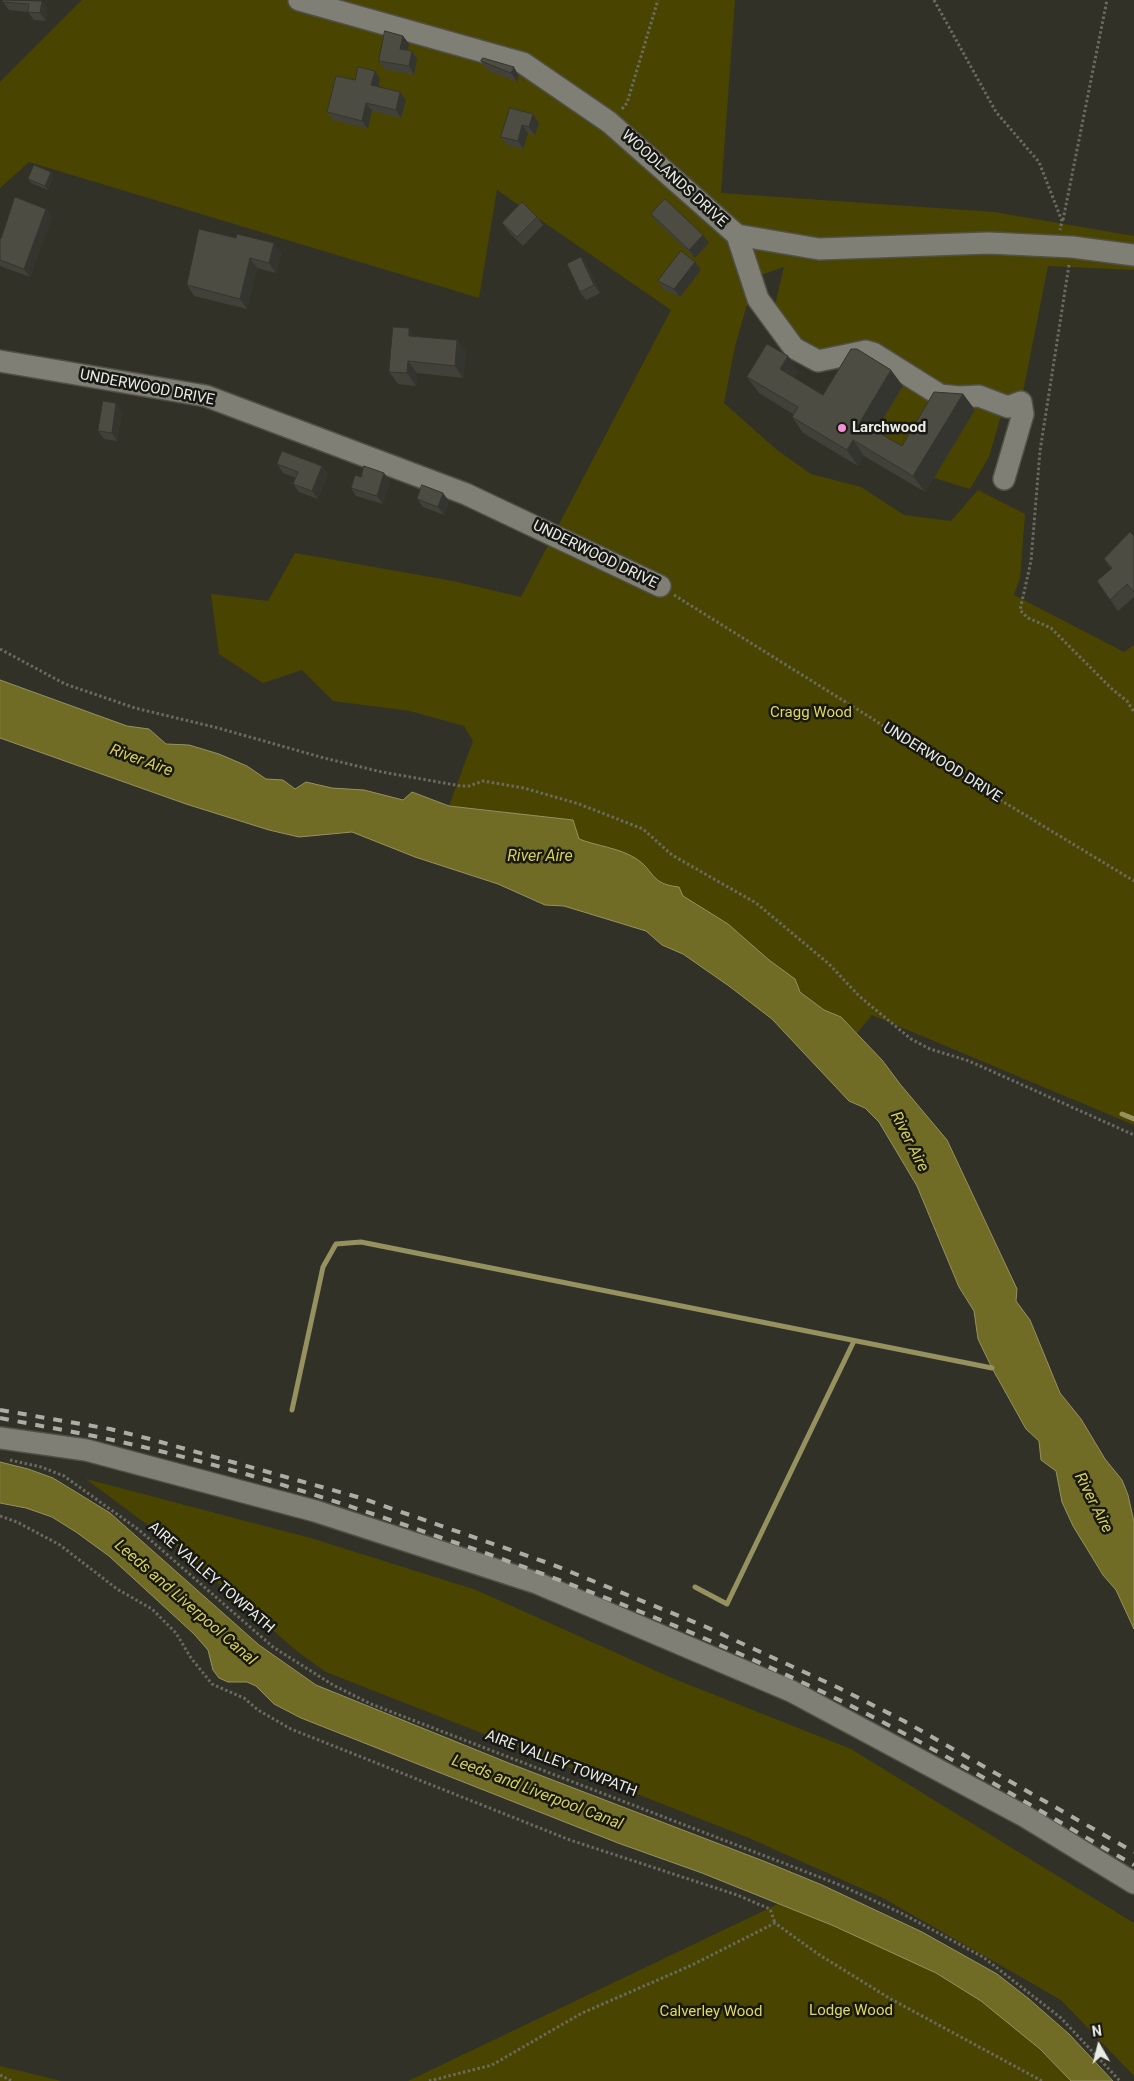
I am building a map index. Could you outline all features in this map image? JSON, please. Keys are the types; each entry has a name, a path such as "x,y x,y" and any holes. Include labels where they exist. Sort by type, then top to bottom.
{"street":[{"name":"WOODLANDS DRIVE","path":"299,0 523,63 609,122 736,235 819,250 989,243 1063,247 1134,255"},
{"path":"736,235 758,299 794,348 818,361 866,351 873,353 940,394 959,397 979,396 1008,407 1020,402 1023,414 1004,479"},
{"name":"UNDERWOOD DRIVE","path":"0,361 206,396 466,494 660,586"},
{"path":"0,1438 86,1450 305,1509 537,1583 791,1691 1026,1817 1134,1883"}],"path":[{"path":"609,122 627,103 658,0"},
{"path":"934,0 996,112 1039,162 1062,221"},
{"path":"1107,0 1062,221 1063,247 1040,451 1031,561 1020,610 1028,618 1051,628 1112,689 1127,701 1134,712"},
{"name":"UNDERWOOD DRIVE","path":"660,586 860,710 959,775 1134,881"},
{"path":"0,649 65,684 135,708 382,772 461,786 469,786 483,781 524,788 621,819 643,828 672,855 756,903 829,964 860,996 911,1040 969,1061 1134,1135"},
{"name":"AIRE VALLEY TOWPATH","path":"7,1459 41,1467 64,1476 139,1530 273,1647 333,1685 371,1704 840,1885 947,1936 983,1957 1060,2018 1089,2046 1120,2081"},
{"path":"0,1516 17,1522 60,1544 117,1590 152,1609 176,1633 191,1658 212,1684 244,1698 258,1710 291,1729 570,1840 737,1895 770,1909 775,1923 818,1954 889,1998 1042,2081"},
{"path":"429,2081 492,2065 582,2013 692,1965 775,1923"},
{"path":"0,2075 12,2081"}],"green space":[{"name":"Cragg Wood","path":"82,0 735,0 721,193 994,212 1134,236 1134,270 1048,266 1023,392 1005,402 989,457 970,489 934,478 974,410 913,463 871,438 907,378 919,368 878,346 833,353 809,347 774,309 784,267 755,277 735,346 724,403 777,450 811,474 861,487 904,515 951,521 978,490 1025,514 1020,578 1014,595 1124,652 1134,645 1134,1125 872,1015 857,1033 841,1017 824,1010 800,991 795,979 769,960 728,924 683,896 679,887 666,886 654,879 646,870 593,844 502,811 449,806 473,741 464,726 410,711 333,701 302,670 263,683 219,654 211,594 268,601 295,553 453,581 521,597 671,310 497,190 479,298 29,162 0,188 0,82"},
{"path":"86,1479 314,1539 476,1590 672,1678 851,1749 1134,1923 1134,2076 1061,2000 883,1898 749,1838 326,1672 298,1652 173,1544"},
{"path":"778,1904 882,1947 957,1986 1016,2028 1071,2081 408,2081"},
{"path":"0,2066 61,2081 0,2081"}],"water":[{"name":"River Aire","path":"0,680 127,726 149,729 166,744 189,745 219,754 247,766 266,779 283,780 295,789 306,782 332,788 364,790 403,800 412,792 449,806 573,820 579,839 629,855 641,863 657,880 679,887 683,896 728,924 769,960 795,979 800,992 824,1010 841,1017 882,1060 947,1140 1017,1289 1016,1301 1030,1320 1060,1393 1081,1419 1105,1459 1122,1480 1128,1495 1134,1522 1134,1629 1116,1590 1103,1575 1073,1526 1062,1502 1056,1471 1041,1460 1039,1441 1026,1429 992,1368 978,1339 974,1311 959,1287 917,1186 879,1122 865,1108 849,1101 772,1019 729,986 683,954 662,945 646,931 564,906 545,905 498,884 415,857 352,832 299,837 269,830 186,804 0,738"},
{"name":"Leeds and Liverpool Canal","path":"0,1462 53,1478 110,1513 259,1645 316,1685 511,1764 766,1862 822,1885 922,1932 997,1974 1069,2034 1113,2081 1071,2081 1040,2049 981,2001 936,1973 834,1926 301,1718 274,1704 256,1686 247,1682 228,1682 219,1678 213,1670 208,1650 194,1634 109,1556 52,1517 26,1508 0,1503"}],"building":[{"path":"3,0 42,1 40,13 28,12 29,4 3,2"},
{"path":"385,31 403,36 400,49 412,51 409,66 379,61"},
{"path":"483,58 514,67 511,73 481,61"},
{"path":"358,67 375,71 371,85 400,92 396,110 366,103 362,121 327,112 336,76 355,80"},
{"path":"510,108 533,114 529,127 522,125 518,141 501,137"},
{"path":"34,165 51,172 45,186 28,179"},
{"path":"15,197 46,209 24,269 0,260 0,238"},
{"path":"665,199 703,235 689,250 651,214"},
{"path":"522,202 537,217 517,237 502,223"},
{"path":"199,229 236,238 237,234 274,243 269,263 250,258 240,299 187,285"},
{"path":"681,251 695,262 674,289 658,281"},
{"path":"581,257 594,285 580,292 567,264"},
{"path":"393,327 409,328 409,336 457,340 455,366 408,361 407,373 389,372"},
{"path":"767,344 788,356 780,369 823,395 851,349 857,349 891,370 860,422 902,446 934,392 963,394 913,476 853,440 847,450 792,417 798,407 747,377"},
{"path":"103,401 116,403 112,433 98,431"},
{"path":"282,451 322,466 312,491 293,484 298,472 277,464"},
{"path":"364,466 384,473 377,496 351,488 355,475 361,477"},
{"path":"422,485 443,493 438,507 417,499"},
{"path":"1130,532 1134,536 1134,592 1127,584 1110,600 1097,581 1112,568 1104,559"}],"waterway":[{"path":"1122,1114 1134,1119"},
{"path":"292,1410 323,1267 336,1244 361,1242 992,1368"},
{"path":"695,1587 727,1604 854,1341"}],"railway":[{"path":"0,1410 110,1429 150,1439 361,1498 551,1564 704,1626 839,1688 904,1721 1134,1852"},
{"path":"0,1418 122,1442 253,1476 402,1524 589,1591 736,1652 871,1716 947,1757 1134,1865"}],"place":[{"name":"Larchwood","path":"842,428"}],"park label":[{"name":"Lodge Wood","path":"851,2011"},
{"name":"Calverley Wood","path":"711,2012"}]}
